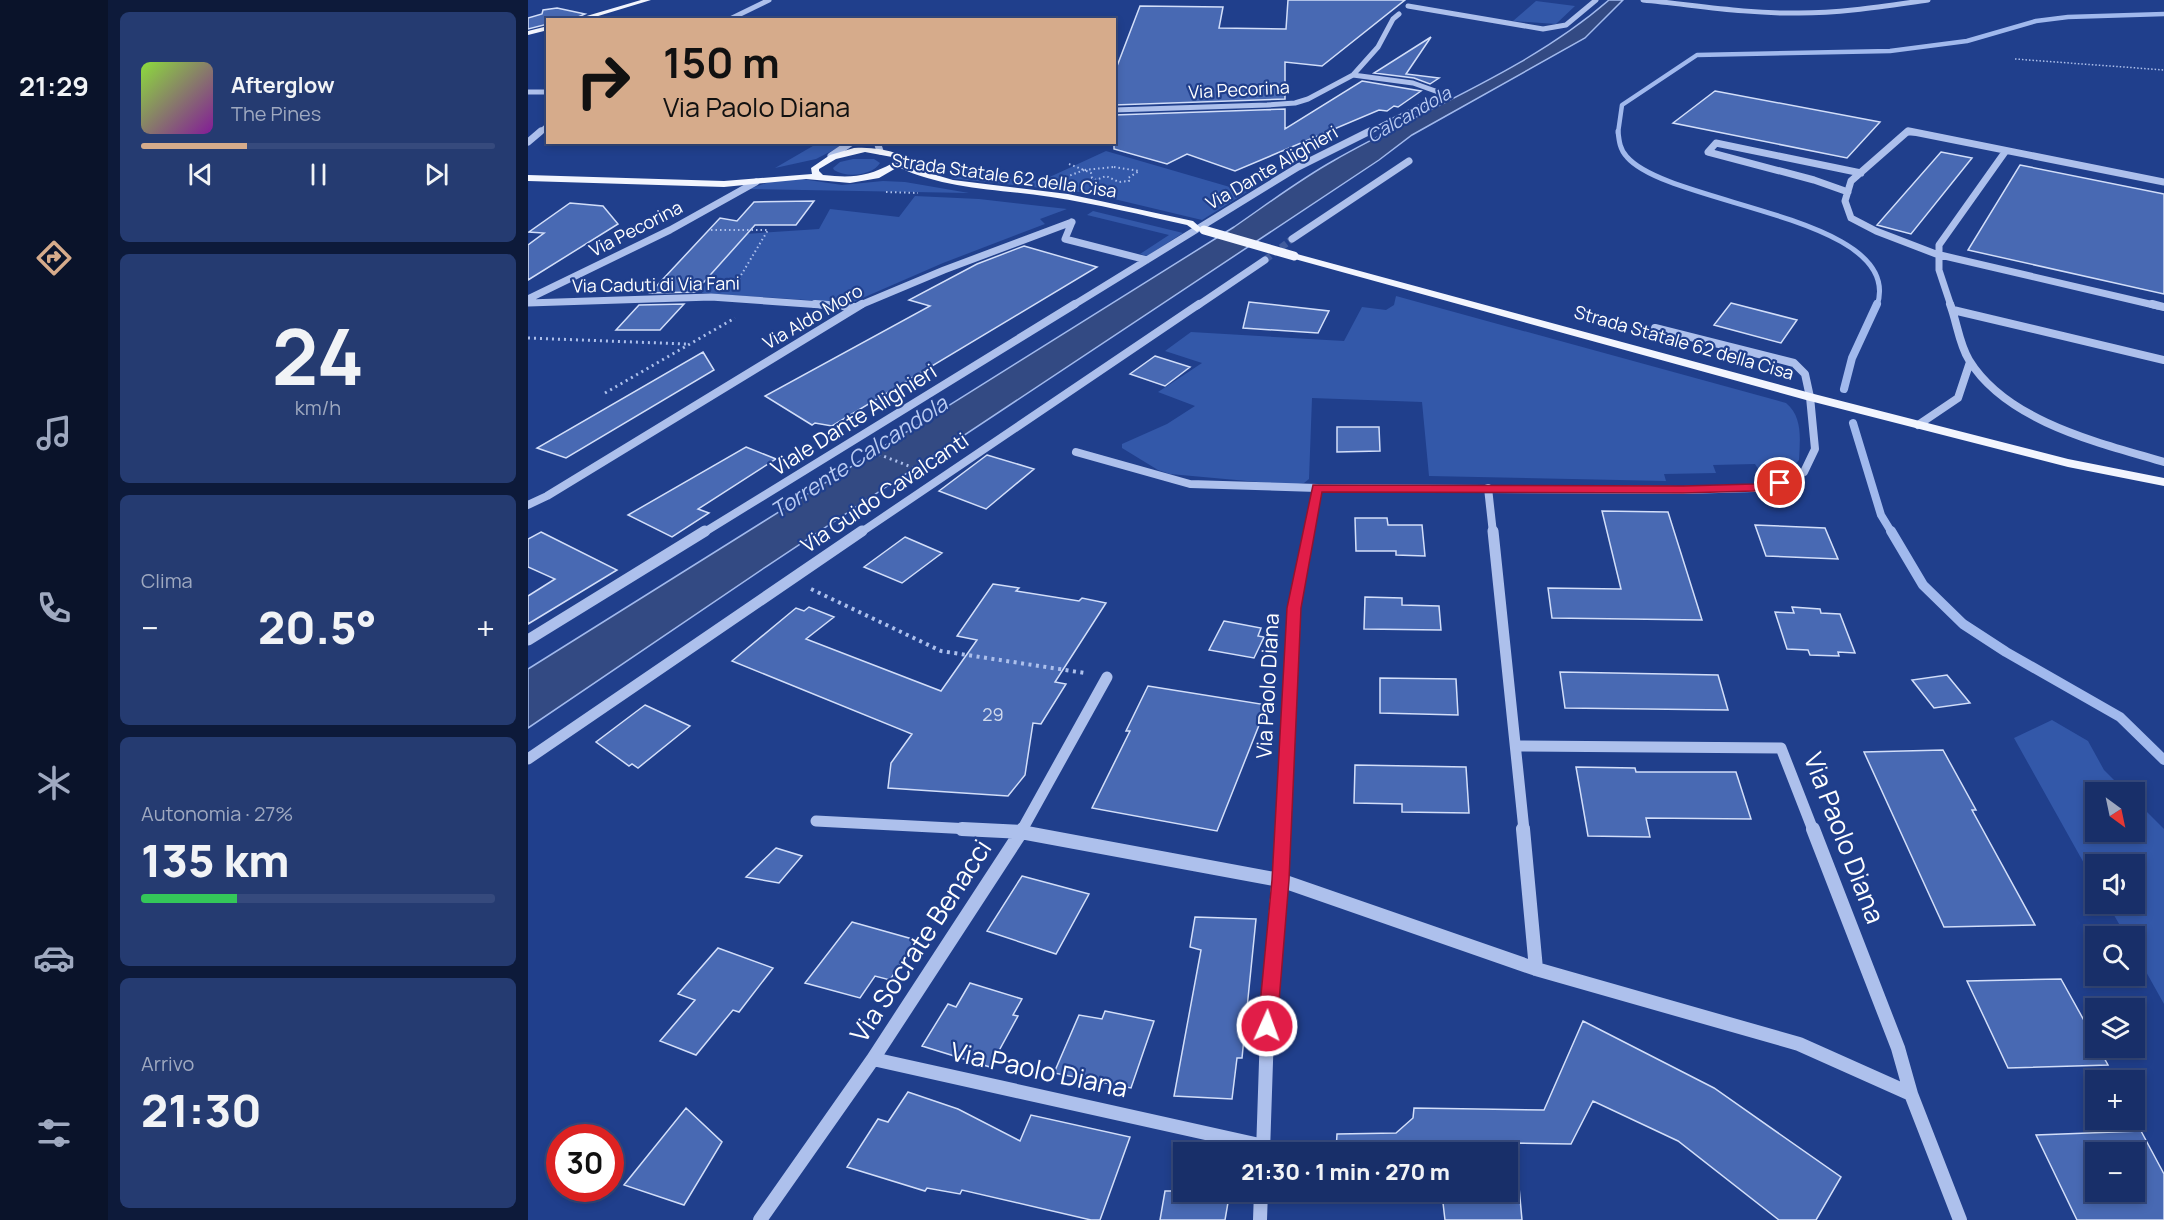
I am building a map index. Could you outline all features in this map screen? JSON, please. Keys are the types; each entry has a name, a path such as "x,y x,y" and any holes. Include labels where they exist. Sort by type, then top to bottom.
{"main road":[{"path":"583,18 649,0"},
{"path":"528,33 546,28"},
{"name":"Strada Statale 62 della Cisa","path":"528,170 742,177 776,173 822,162 831,156 879,147 896,156 898,164"},
{"path":"819,176 815,168 822,162"},
{"name":"Strada Statale 62 della Cisa","path":"898,164 922,175 942,180 1093,201 1190,223 1201,230"},
{"name":"Strada Statale 62 della Cisa","path":"876,176 898,164"},
{"name":"Strada Statale 62 della Cisa","path":"528,178 724,184 819,176 837,180 876,176 1092,204 1182,228 1201,230 1810,397 2068,463 2164,482"}],"street":[{"path":"732,18 769,0"},
{"name":"Via Pecorina","path":"1116,110 1295,103 1334,87 1353,75 1378,47 1393,19 1412,0"},
{"path":"1408,6 1543,29 1566,25 1596,0"},
{"path":"1643,0 1724,10 1791,13 1869,9 1928,0"},
{"name":"Via Dante Alighieri","path":"1201,230 1298,167 1425,104 1441,93 1438,89 1425,86 1353,75"},
{"path":"528,92 546,92"},
{"path":"528,142 546,127"},
{"path":"2164,182 1908,131 1851,182 1845,201 1851,218 1876,231 1936,254 2164,307"},
{"path":"1848,192 1814,180 1708,152 1716,143 1861,173"},
{"path":"831,156 849,144"},
{"path":"2005,152 1938,245 1936,254 1946,293 1970,362 2000,395 2020,410 2075,434 2164,462"},
{"path":"1293,239 1409,160"},
{"name":"Via Pecorina","path":"528,301 670,230 756,182"},
{"name":"Via Aldo Moro","path":"528,505 557,490 855,307 944,270 1072,222 1065,239 1147,260"},
{"name":"Viale Dante Alighieri","path":"528,640 1147,260 1201,230"},
{"name":"Via Guido Cavalcanti","path":"528,759 1265,260"},
{"name":"Via Caduti di Via Fani","path":"528,301 727,298 855,307"},
{"path":"1953,310 2164,360"},
{"path":"1076,452 1190,484 1317,488 1683,490 1754,488 1780,483 1804,472 1815,449 1810,397 1805,374 1794,363 1655,328"},
{"path":"1918,425 1958,398 1970,362"},
{"name":"Via Paolo Diana","path":"1264,1142 1268,1002 1281,880 1294,608 1317,488"},
{"path":"1488,488 1516,746 1536,969"},
{"name":"Via Socrate Benacci","path":"760,1220 873,1059 1021,832 1107,677"},
{"name":"Via Paolo Diana","path":"1516,746 1781,748 1898,1048 1911,1094 1960,1220"},
{"path":"816,821 1021,832 1281,880 1536,969 1799,1044 1911,1094"},
{"name":"Via Paolo Diana","path":"873,1059 1234,1142"},
{"path":"1260,1220 1261,1202"}],"path":[{"path":"2015,59 2164,70"},
{"path":"1059,179 1085,171 1101,166 1131,168 1139,171 1128,178 1129,181 1122,182 1106,176 1096,180 1085,171 1069,164"},
{"path":"670,230 768,230 727,298"},
{"path":"606,393 688,344 768,301"},
{"path":"528,338 688,344"},
{"path":"850,443 940,478"},
{"path":"791,579 941,651 1107,677"}],"shaded area":[{"name":"Calcandola","path":"1609,0 1623,0 1585,38 1412,135 1379,160 767,566 528,728 528,669 1234,227 1320,168 1511,68 1578,25"},
{"path":"1536,1 1575,6 1556,24 1513,21"},
{"path":"816,144 845,144 816,159 775,168"},
{"path":"1106,151 1247,192 1202,220 1089,193 949,178 975,176 1041,181"},
{"path":"853,159 874,159 880,163 871,171 852,175 834,170 833,168 840,162"},
{"path":"802,179 842,185 883,181 905,182 969,193 749,189 772,181"},
{"path":"915,196 979,199 1067,209 1040,219 1045,224 943,263 851,303 702,293 706,281 745,234 819,229 830,209 899,217"},
{"path":"1093,211 1183,233 1147,256 1140,254 1169,235 1087,215"},
{"path":"1396,296 1786,403 1798,422 1799,460 1789,471 1764,478 1755,464 1713,465 1716,473 1664,474 1666,481 1429,476 1422,402 1312,398 1309,479 1304,483 1291,485 1170,474 1158,470 1122,448 1122,444 1167,424 1195,406 1158,392 1202,363 1165,351 1191,332 1344,341 1362,307 1386,310 1394,305"},
{"path":"2052,720 2088,741 2104,770 2116,782 2085,782 2085,842 2145,842 2145,810 2164,829 2164,1004 2145,970 2145,926 2120,926 2113,914 2145,914 2145,854 2085,854 2085,865 2014,738"}],"building":[{"path":"1288,0 1405,0 1322,66 1285,62 1285,99 1116,105 1116,69 1140,6 1223,7 1219,28 1286,29"},
{"path":"557,8 585,14 576,18 546,18 546,24 528,29 528,18 542,14 543,10"},
{"path":"1431,37 1406,74 1439,78 1430,84 1414,78 1374,73"},
{"path":"1362,81 1421,91 1398,107 1394,106 1387,111 1379,110 1235,171 1187,154 1167,164 1114,149 1116,115 1285,109 1285,129"},
{"path":"1715,91 1880,122 1847,158 1673,123"},
{"path":"1941,152 1972,158 1911,234 1877,225"},
{"path":"2020,165 2164,194 2164,294 1968,250"},
{"path":"814,201 796,225 755,225 695,292 650,293 720,218 737,221 754,202"},
{"path":"570,203 603,206 618,224 528,280 528,245 544,233 529,232"},
{"path":"1024,246 1097,267 832,426 815,423 812,425 765,396 930,306 909,300 977,264"},
{"path":"1249,302 1329,311 1318,333 1243,328"},
{"path":"1731,303 1797,320 1781,343 1714,325"},
{"path":"684,304 660,330 616,330 639,305"},
{"path":"703,352 714,370 566,458 537,448"},
{"path":"1155,356 1190,367 1165,386 1130,374"},
{"path":"1337,427 1379,427 1380,451 1337,452"},
{"path":"746,447 776,459 698,509 709,513 672,537 628,515"},
{"path":"987,455 1034,469 986,509 939,491"},
{"path":"1602,511 1668,512 1702,620 1552,618 1548,588 1621,589"},
{"path":"1355,518 1387,518 1388,525 1422,525 1425,556 1396,555 1396,551 1356,551"},
{"path":"1755,525 1825,528 1838,559 1766,556"},
{"path":"541,532 617,570 528,624 528,596 555,579 528,567 528,539"},
{"path":"905,537 942,553 902,583 864,567"},
{"path":"993,584 1019,588 1016,591 1106,603 1055,682 1066,684 1041,724 1033,723 1025,775 1008,796 888,788 891,763 912,734 732,661 796,608 804,611 809,607 834,617 806,639 941,691 977,640 957,636"},
{"path":"1365,597 1402,598 1402,605 1439,606 1441,630 1364,629"},
{"path":"1792,607 1820,609 1821,613 1840,614 1855,653 1838,652 1839,656 1810,655 1808,650 1787,649 1775,612 1794,613"},
{"path":"1224,621 1261,628 1258,636 1264,637 1254,658 1209,650"},
{"path":"1560,672 1718,675 1728,710 1565,708"},
{"path":"1947,675 1970,703 1934,708 1912,680"},
{"path":"1380,678 1456,679 1458,715 1380,713"},
{"path":"1148,686 1267,705 1217,831 1092,808 1130,731 1126,731"},
{"path":"645,705 690,726 638,768 632,764 629,766 596,742"},
{"path":"1943,750 1976,810 1972,810 2035,925 1944,927 1864,752"},
{"path":"1355,765 1466,767 1469,813 1402,812 1402,804 1354,803"},
{"path":"1576,767 1635,768 1636,772 1736,772 1751,819 1646,818 1650,837 1588,836"},
{"path":"776,848 802,856 779,883 746,877"},
{"path":"1022,876 1089,894 1056,954 987,931"},
{"path":"1195,917 1256,919 1242,1058 1237,1058 1232,1099 1174,1096 1201,950 1190,947"},
{"path":"852,922 916,940 890,980 875,976 860,998 805,983"},
{"path":"718,948 773,968 739,1012 733,1010 696,1055 660,1041 695,1000 678,994"},
{"path":"2061,979 2085,1022 2085,1058 2104,1058 2108,1065 2008,1068 1967,981"},
{"path":"970,983 1022,999 1013,1015 1018,1016 990,1067 922,1046 948,1004 956,1007"},
{"path":"1105,1011 1154,1021 1131,1088 1054,1073 1079,1015 1102,1019"},
{"path":"1583,1021 1714,1088 1841,1177 1816,1220 1779,1220 1678,1141 1593,1101 1571,1144 1337,1142 1337,1134 1396,1133 1413,1118 1414,1108 1544,1110"},
{"path":"908,1092 958,1109 1020,1141 1031,1115 1130,1137 1100,1220 1091,1220 962,1190 960,1194 927,1188 925,1191 847,1167 878,1119 888,1122"},
{"path":"686,1108 722,1142 684,1205 624,1185"},
{"path":"2141,1131 2164,1174 2164,1220 2077,1220 2036,1135"},
{"path":"1518,1176 1522,1220 1445,1220 1443,1203 1416,1202 1518,1202"},
{"path":"1165,1191 1173,1191 1173,1202 1228,1202 1225,1220 1160,1220"}],"waterway":[{"path":"1618,132 1622,105 1697,55 1890,51 1967,41 2036,21 2068,17 2164,14"},
{"path":"1618,132 1620,145 1627,157 1651,174 1822,232 1856,252 1877,276 1877,304"},
{"path":"1844,389 1852,358 1877,304"},
{"path":"1853,423 1881,515 1892,533"},
{"path":"1891,531 1923,585 1963,624 2006,652 2120,717 2164,760"}],"tunnel":[{"path":"1265,260 1292,239"}],"route":[{"path":"1267,1026 1281,880 1294,608 1317,488 1683,490 1754,488 1780,483"}],"water label":[{"name":"Torrente Calcandola","path":"859,457"}]}
